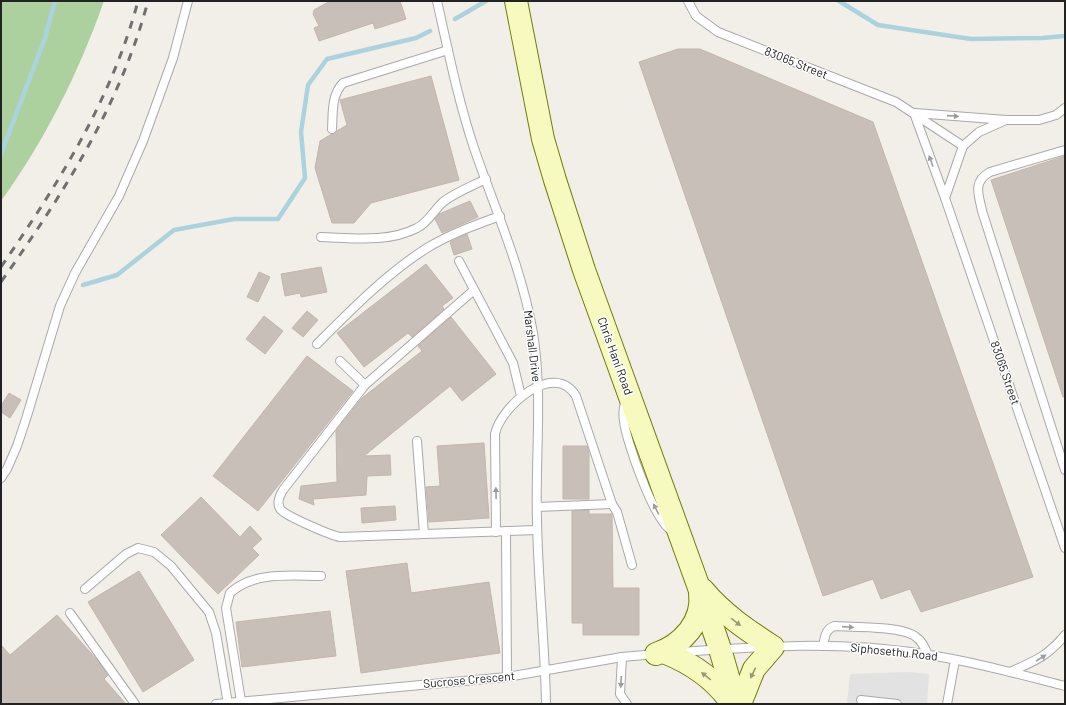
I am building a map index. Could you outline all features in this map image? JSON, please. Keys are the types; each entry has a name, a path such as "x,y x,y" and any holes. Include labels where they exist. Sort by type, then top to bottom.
{"main road":[{"name":"Chris Hani Road","path":"516,1 545,146 574,241 698,585 720,649 736,704"},
{"path":"698,585 730,617 773,647 754,669 740,704"},
{"path":"661,654 681,641 693,626 700,606 698,585"},
{"path":"661,654 687,663 706,675 718,686 732,704"}],"lane":[{"path":"1,478 12,457 26,420 60,306 75,273 119,196 143,141 173,58 188,1"},
{"name":"Marshall Drive","path":"437,1 461,104 500,216 528,312 534,341 537,386 537,530 546,704"},
{"name":"83065 Street","path":"688,1 696,16 718,32 896,102 962,146 979,132 1006,120"},
{"path":"332,129 335,96 337,89 343,83 448,50"},
{"name":"83065 Street","path":"914,113 1006,120 1039,120 1056,115 1065,108"},
{"name":"83065 Street","path":"914,113 945,198 1065,548"},
{"path":"945,198 962,146"},
{"path":"1065,150 990,172 983,175 978,185 982,212 1065,470"},
{"path":"321,237 384,238 404,234 419,228 438,207 453,195 486,178"},
{"path":"317,344 364,297 427,248 462,230 500,216"},
{"path":"459,261 513,363 521,396"},
{"path":"474,290 364,385 283,490 278,504 281,509 321,532 331,535 362,537 537,530"},
{"path":"340,362 364,385"},
{"path":"496,532 495,434 497,424 502,416 521,396 537,386 559,383 571,388 576,396 612,504 617,512 632,565"},
{"path":"417,441 424,534"},
{"path":"537,507 612,504"},
{"path":"506,531 507,677"},
{"path":"85,589 126,554 138,548 154,552 171,566 209,612 216,633 228,703"},
{"path":"241,700 226,608 230,593 247,581 268,577 321,576"},
{"path":"70,613 133,703"},
{"path":"823,646 825,634 828,629 834,626 901,630 916,636 921,641 928,654"},
{"path":"1010,672 1037,660 1054,649 1065,635"},
{"name":"Siphosethu Road","path":"720,649 823,646 928,654 1065,686"},
{"name":"Sucrose Crescent","path":"216,704 241,700 507,677 545,672 622,657 720,649"},
{"path":"622,657 620,694 627,704"},
{"path":"947,704 955,660"},
{"path":"861,700 897,704"}],"green space":[{"path":"1,1 104,1 84,54 60,105 32,154 1,201"}],"shaded area":[{"path":"908,672 929,674 927,704 847,704 850,674"}],"building":[{"path":"330,1 400,1 406,19 375,29 373,23 319,41 314,28 319,26 313,14 314,10"},
{"path":"678,49 700,49 873,122 1033,577 921,612 910,589 881,599 873,579 823,596 639,62"},
{"path":"431,76 459,180 371,203 354,223 332,223 315,168 320,141 347,125 340,100"},
{"path":"1065,156 1065,397 1063,397 991,180"},
{"path":"470,201 478,217 442,233 435,219 439,214"},
{"path":"467,234 472,249 454,255 450,242"},
{"path":"426,264 453,298 442,306 444,309 412,337 408,333 364,367 337,333"},
{"path":"321,267 327,292 301,297 300,293 285,296 281,274"},
{"path":"259,272 270,277 258,302 247,297"},
{"path":"307,311 318,320 303,337 292,328"},
{"path":"264,316 283,331 265,354 246,339"},
{"path":"451,317 496,374 462,401 450,386 364,456 390,455 391,475 367,476 366,495 313,499 314,505 299,499 301,486 337,482 336,431 362,398 422,351 418,346"},
{"path":"307,356 353,391 258,511 213,476"},
{"path":"9,393 21,400 10,418 1,412 1,406"},
{"path":"484,443 489,518 429,522 426,487 440,486 437,446"},
{"path":"563,446 587,446 589,454 589,499 563,499"},
{"path":"201,497 240,537 250,526 262,539 252,548 259,555 218,594 161,535"},
{"path":"395,506 396,520 362,523 361,508"},
{"path":"589,510 589,514 612,514 613,588 639,588 639,635 583,635 583,623 572,623 572,511"},
{"path":"407,563 411,593 489,582 500,653 361,673 346,571"},
{"path":"139,571 194,660 143,692 88,602"},
{"path":"330,611 336,656 242,667 236,622"},
{"path":"57,615 97,660 108,675 104,679 126,704 1,704 1,645 10,655"}],"waterway":[{"path":"1,154 45,38 55,1"},
{"path":"455,19 486,1"},
{"path":"839,1 878,25 971,39 1042,38 1065,36"},
{"path":"83,285 117,275 174,230 234,219 278,219 305,178 301,132 308,85 327,59 416,38 430,31"}],"railway":[{"path":"1,267 43,204 81,140 114,72 138,1"},
{"path":"1,282 46,216 106,113 136,40 148,1"}]}
